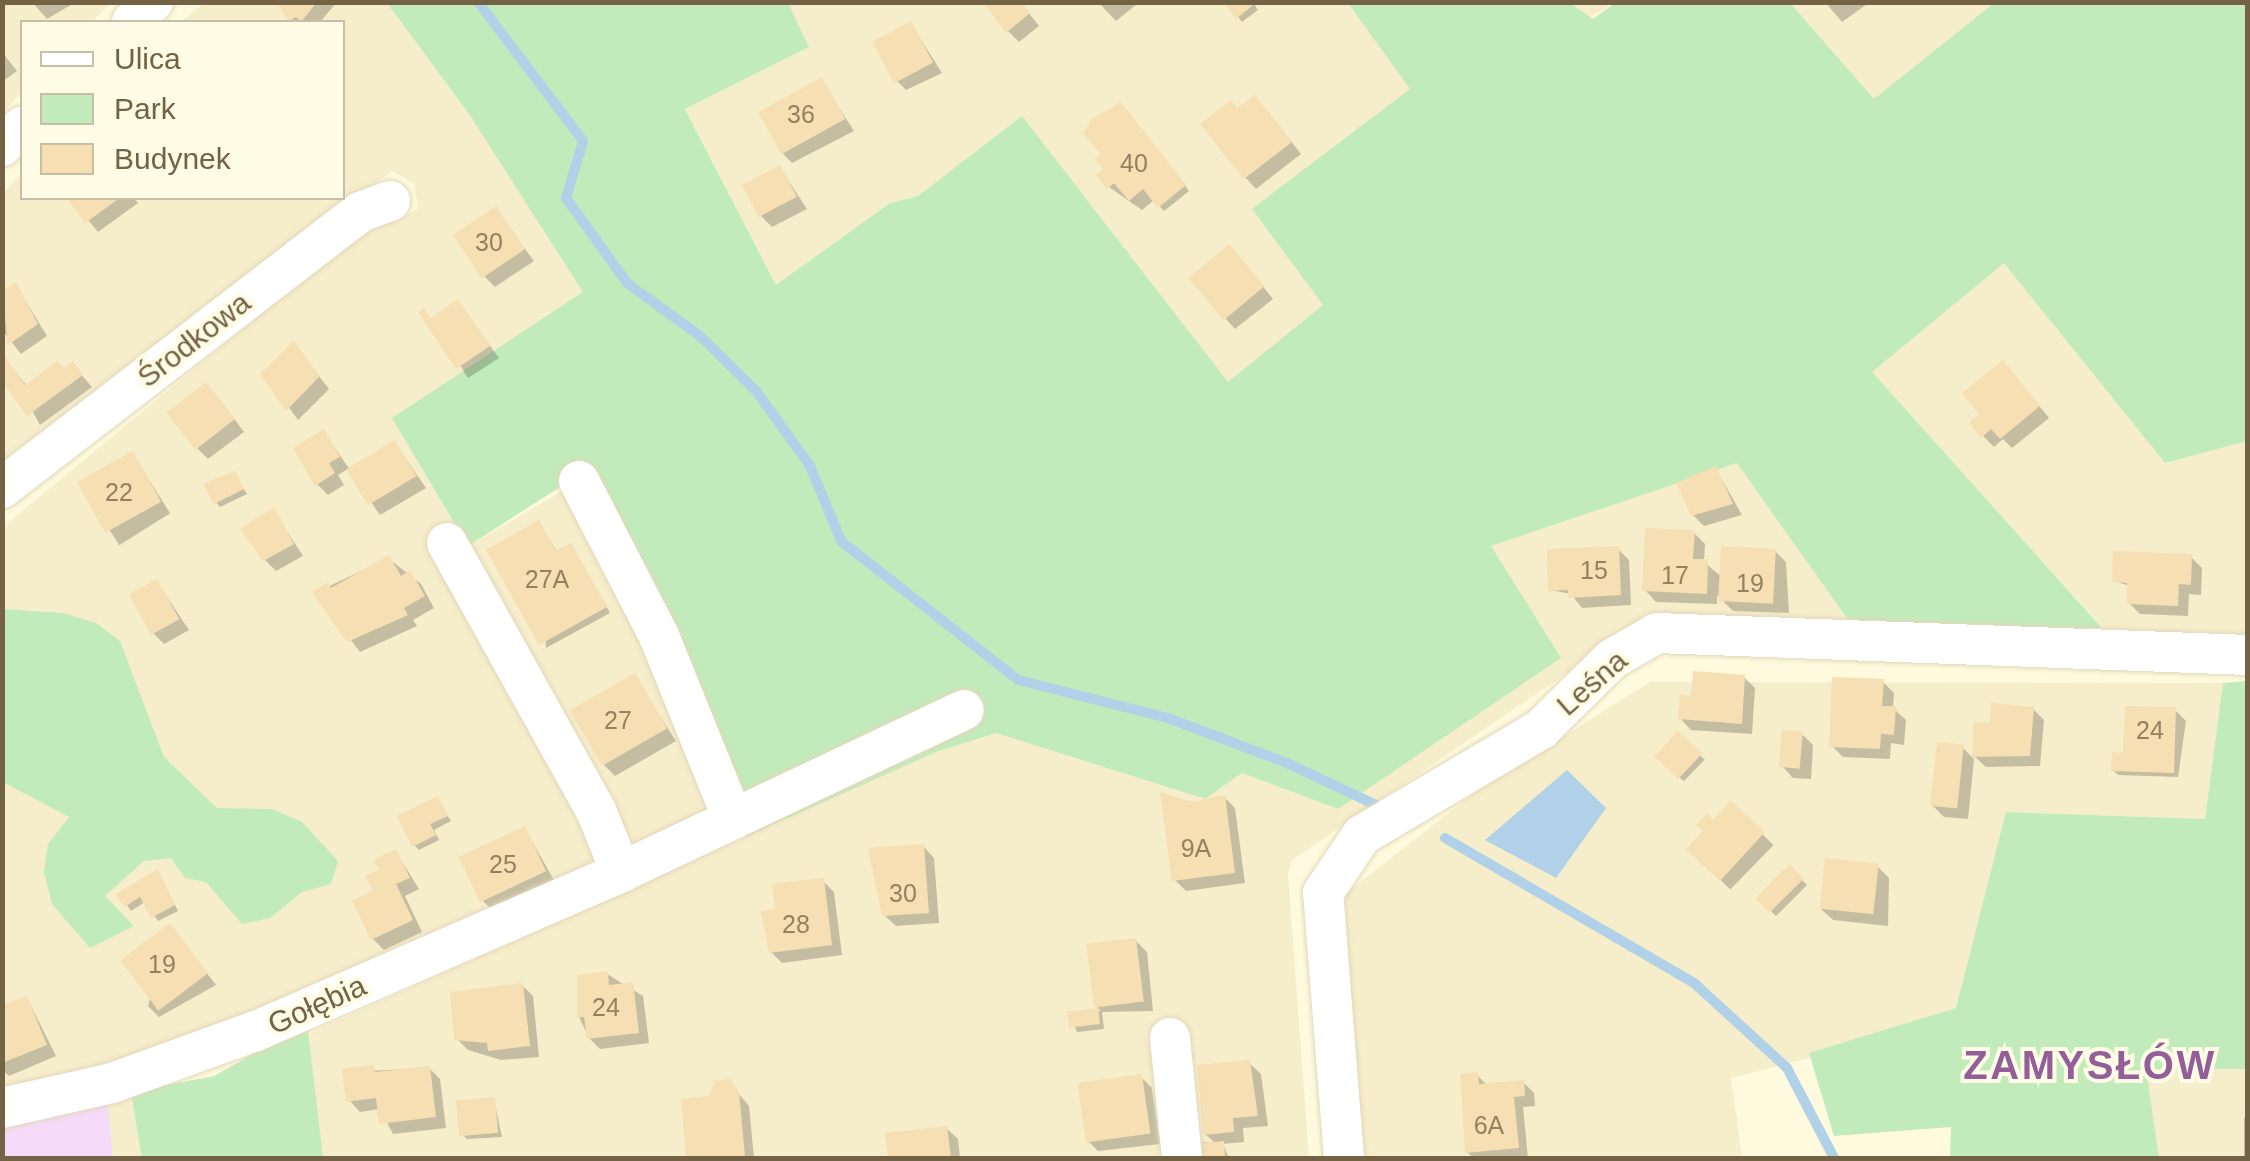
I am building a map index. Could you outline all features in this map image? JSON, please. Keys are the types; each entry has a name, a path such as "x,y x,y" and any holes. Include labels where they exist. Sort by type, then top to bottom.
{"street":[{"path":"134,20 154,2"},
{"name":"Środkowa","path":"2,488 360,212 390,201"},
{"path":"579,480 660,636 733,819"},
{"path":"447,543 597,813 621,872"},
{"name":"Leśna","path":"1344,1158 1322,893 1362,835 1541,729 1612,659 1656,633 2248,656"},
{"name":"Gołębia","path":"2,1108 112,1082 256,1032 621,872 964,710"},
{"path":"1170,1038 1182,1158"}],"shaded area":[{"path":"3,2 111,3 94,20 20,20 20,94 3,112"},
{"path":"204,3 387,3 469,114 584,292 393,418 468,546 569,487 722,810 263,1028 3,1109 3,527 376,219 397,222 418,208 414,184 392,171 3,460 3,193 20,175 20,200 345,200 345,20 183,20"},
{"path":"788,3 1615,3 1252,209 1323,305 1228,383 1022,117 918,196 890,203 776,285 685,108 809,47"},
{"path":"1790,3 1994,3 1874,100"},
{"path":"2004,262 2165,463 2247,441 2247,641 2103,628 1871,372"},
{"path":"1738,462 1856,631 1636,626 1292,860 1288,873 1309,1158 113,1158 107,1105 3,1122 213,1077 942,749 996,733 1204,799 1242,773 1338,809 1490,546"},
{"path":"1650,682 2223,683 2205,819 2007,812 1956,1008 1821,1055 1731,1078 1742,1158 1361,1158 1345,894 1477,791"},
{"path":"2146,1069 2247,1069 2247,1158 2146,1158"},
{"path":"108,1105 113,1158 3,1158 3,1122"}],"green space":[{"path":"387,3 788,3 809,47 685,109 776,285 890,203 918,196 1022,116 1228,382 1323,305 1252,209 1410,89 1348,3 1570,3 1593,19 1615,3 1790,3 1874,99 1994,3 2247,3 2247,441 2165,463 2004,263 1872,372 2102,628 1856,631 1737,463 1491,546 1561,658 1338,809 1242,773 1205,799 996,733 936,752 746,837 695,675 585,471 468,546 392,418 583,292 469,114"},
{"path":"3,609 63,613 96,623 120,641 164,757 217,808 272,809 302,822 338,861 331,884 302,892 270,918 242,924 206,882 185,878 171,858 144,861 105,896 134,926 90,948 52,904 44,872 48,844 69,817 3,782"},
{"path":"2247,681 2247,1069 2146,1069 2159,1158 1950,1158 1951,1127 1834,1136 1809,1053 1956,1008 2006,812 2205,819 2223,683"},
{"path":"307,1023 323,1158 142,1158 131,1092 214,1076"}],"water":[{"path":"1567,770 1606,808 1556,878 1485,840"}],"building":[{"path":"276,2 317,2 303,20 296,17 288,20"},
{"path":"983,2 1021,2 1030,13 1006,33"},
{"path":"1224,2 1257,2 1236,19"},
{"path":"911,21 933,62 894,83 872,42"},
{"path":"822,77 845,119 781,154 758,112"},
{"path":"1255,95 1292,142 1244,179 1200,124 1231,100 1237,108"},
{"path":"1121,102 1186,185 1158,208 1143,189 1129,201 1114,183 1107,189 1096,175 1103,169 1095,159 1101,154 1083,133 1092,119"},
{"path":"780,165 797,197 759,217 742,185"},
{"path":"68,200 117,200 85,223"},
{"path":"496,206 525,249 482,278 453,235"},
{"path":"1229,244 1264,286 1224,320 1188,278"},
{"path":"16,282 38,324 8,345 2,291"},
{"path":"458,299 490,346 456,369 418,312 424,308 431,318"},
{"path":"294,340 319,377 286,411 260,374"},
{"path":"2,352 25,385 58,361 63,368 73,361 83,375 27,416 2,381"},
{"path":"2003,360 2040,406 2000,439 1991,429 1981,438 1969,422 1979,414 1962,393"},
{"path":"206,382 235,419 196,450 167,413"},
{"path":"324,429 340,457 329,463 335,473 315,486 293,448"},
{"path":"395,440 417,476 368,505 346,469"},
{"path":"133,451 161,502 105,533 77,482"},
{"path":"1716,466 1733,504 1691,516 1676,483"},
{"path":"235,471 244,489 214,504 203,484"},
{"path":"274,507 294,544 263,561 240,529"},
{"path":"539,520 556,551 571,543 607,607 539,645 486,550"},
{"path":"1645,528 1695,530 1693,559 1708,559 1707,594 1642,591"},
{"path":"1619,546 1621,595 1568,598 1568,590 1548,591 1547,549"},
{"path":"1721,546 1776,549 1773,604 1718,601"},
{"path":"2113,551 2192,554 2191,585 2179,584 2178,606 2127,604 2127,583 2112,582"},
{"path":"389,555 401,576 410,570 425,596 404,608 408,615 347,642 312,592 328,582 331,588"},
{"path":"157,579 179,619 151,635 129,595"},
{"path":"1693,671 1745,675 1742,724 1678,719 1680,695 1691,696"},
{"path":"635,673 667,728 602,766 570,710"},
{"path":"1832,677 1884,679 1882,706 1896,706 1894,735 1881,734 1880,749 1829,747"},
{"path":"1991,703 2034,707 2030,756 1972,757 1974,722 1990,723"},
{"path":"2125,706 2176,707 2174,773 2111,771 2112,752 2123,753"},
{"path":"1782,730 1803,732 1800,769 1779,767"},
{"path":"1678,731 1702,754 1678,779 1654,757"},
{"path":"1937,742 1964,745 1957,808 1930,806"},
{"path":"1160,792 1193,802 1225,795 1235,873 1172,881"},
{"path":"438,796 448,816 430,824 436,835 412,847 397,816"},
{"path":"1731,801 1765,832 1720,881 1686,849 1703,831 1696,825 1707,813 1713,820"},
{"path":"525,826 546,871 480,902 459,857"},
{"path":"924,844 929,913 882,916 868,848"},
{"path":"396,849 410,878 396,884 413,920 371,940 352,900 373,891 365,876 379,870 374,860"},
{"path":"1825,858 1879,864 1873,914 1820,909"},
{"path":"1790,864 1804,878 1769,913 1755,899"},
{"path":"158,869 175,905 151,918 140,897 124,907 116,894"},
{"path":"824,878 832,945 769,953 761,911 775,909 772,884"},
{"path":"170,923 208,973 158,1011 120,960"},
{"path":"1136,938 1144,1002 1094,1008 1086,944"},
{"path":"608,971 609,985 633,982 639,1033 587,1039 584,1017 577,1018 577,975"},
{"path":"523,983 530,1046 488,1051 487,1043 454,1040 450,992"},
{"path":"27,996 47,1045 2,1063 2,1005"},
{"path":"1098,1008 1100,1024 1069,1028 1067,1012"},
{"path":"1250,1060 1258,1116 1233,1118 1234,1132 1203,1135 1197,1065"},
{"path":"374,1065 375,1072 430,1066 436,1117 379,1124 376,1098 346,1102 342,1069"},
{"path":"1478,1072 1479,1084 1524,1080 1525,1096 1514,1097 1519,1148 1465,1153 1460,1074"},
{"path":"1142,1074 1150,1133 1086,1142 1078,1083"},
{"path":"730,1079 739,1092 745,1156 686,1158 681,1099 709,1096 715,1081"},
{"path":"495,1097 498,1133 459,1136 456,1100"},
{"path":"947,1126 951,1158 888,1158 885,1133"},
{"path":"1200,1136 1201,1143 1224,1141 1225,1158 1181,1158 1179,1138"}],"waterway":[{"path":"478,2 583,141 566,198 627,283 700,336 756,391 810,466 841,541 1018,680 1168,718 1287,763 1382,808"},
{"path":"1445,838 1694,983 1787,1068 1834,1158"}],"district":[{"name":"ZAMYSŁÓW","path":"2090,1065"}]}
